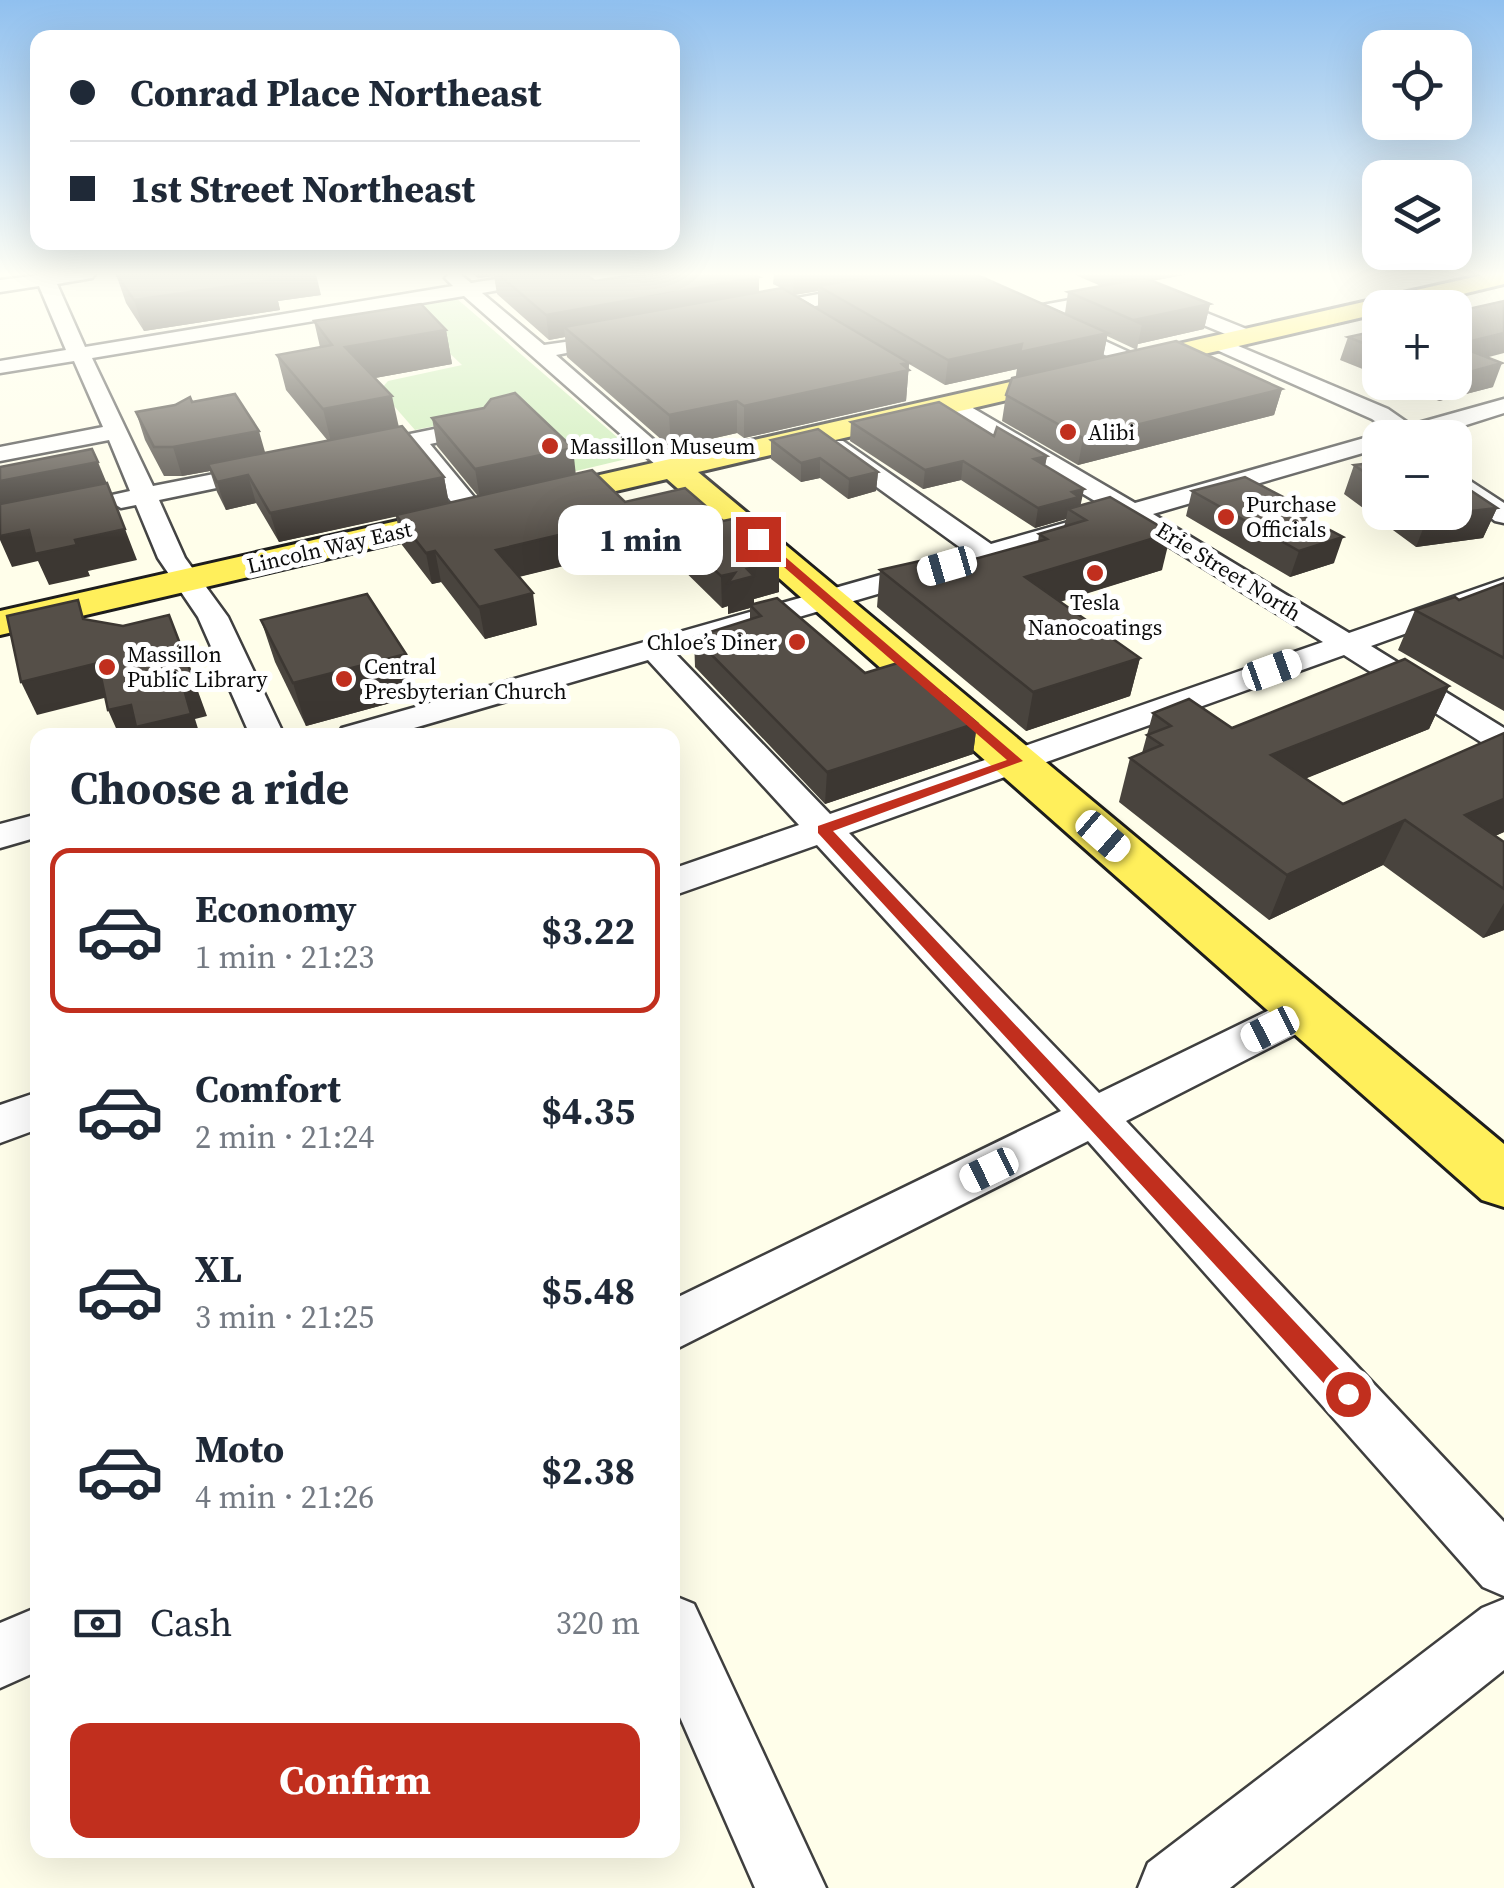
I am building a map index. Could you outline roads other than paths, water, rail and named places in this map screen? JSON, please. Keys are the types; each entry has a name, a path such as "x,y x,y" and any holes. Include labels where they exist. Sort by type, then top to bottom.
{"main road":[{"name":"Lincoln Way East","path":"0,623 1135,362"},
{"path":"914,382 951,405"},
{"path":"674,468 1504,1181"}],"street":[{"path":"0,367 30,362"},
{"path":"84,362 172,558 213,617 264,728"},
{"path":"551,362 674,468"},
{"path":"1261,362 1365,407 1383,420"},
{"name":"Erie Street North","path":"951,405 1134,512 1504,742"},
{"path":"1458,420 1504,406"},
{"path":"337,456 480,427"},
{"path":"0,454 116,432"},
{"path":"820,435 987,554"},
{"path":"414,440 475,514"},
{"path":"379,728 1362,446"},
{"path":"90,506 298,464"},
{"path":"1472,491 1504,515"},
{"path":"680,880 1504,588"},
{"path":"654,650 1094,1117 1504,1566"},
{"path":"0,836 30,827"},
{"path":"680,1323 1305,1011"},
{"path":"0,1124 30,1113"},
{"path":"1173,1888 1504,1630"},
{"path":"0,1656 30,1642"},
{"path":"680,1644 791,1888"}],"place":[{"name":"Alibi","path":"1068,432"},
{"name":"Massillon Museum","path":"550,446"},
{"name":"Purchase Officials","path":"1226,517"},
{"name":"Tesla Nanocoatings","path":"1095,573"},
{"name":"Chloe’s Diner","path":"797,642"},
{"name":"Massillon Public Library","path":"107,667"},
{"name":"Central Presbyterian Church","path":"344,679"}]}
